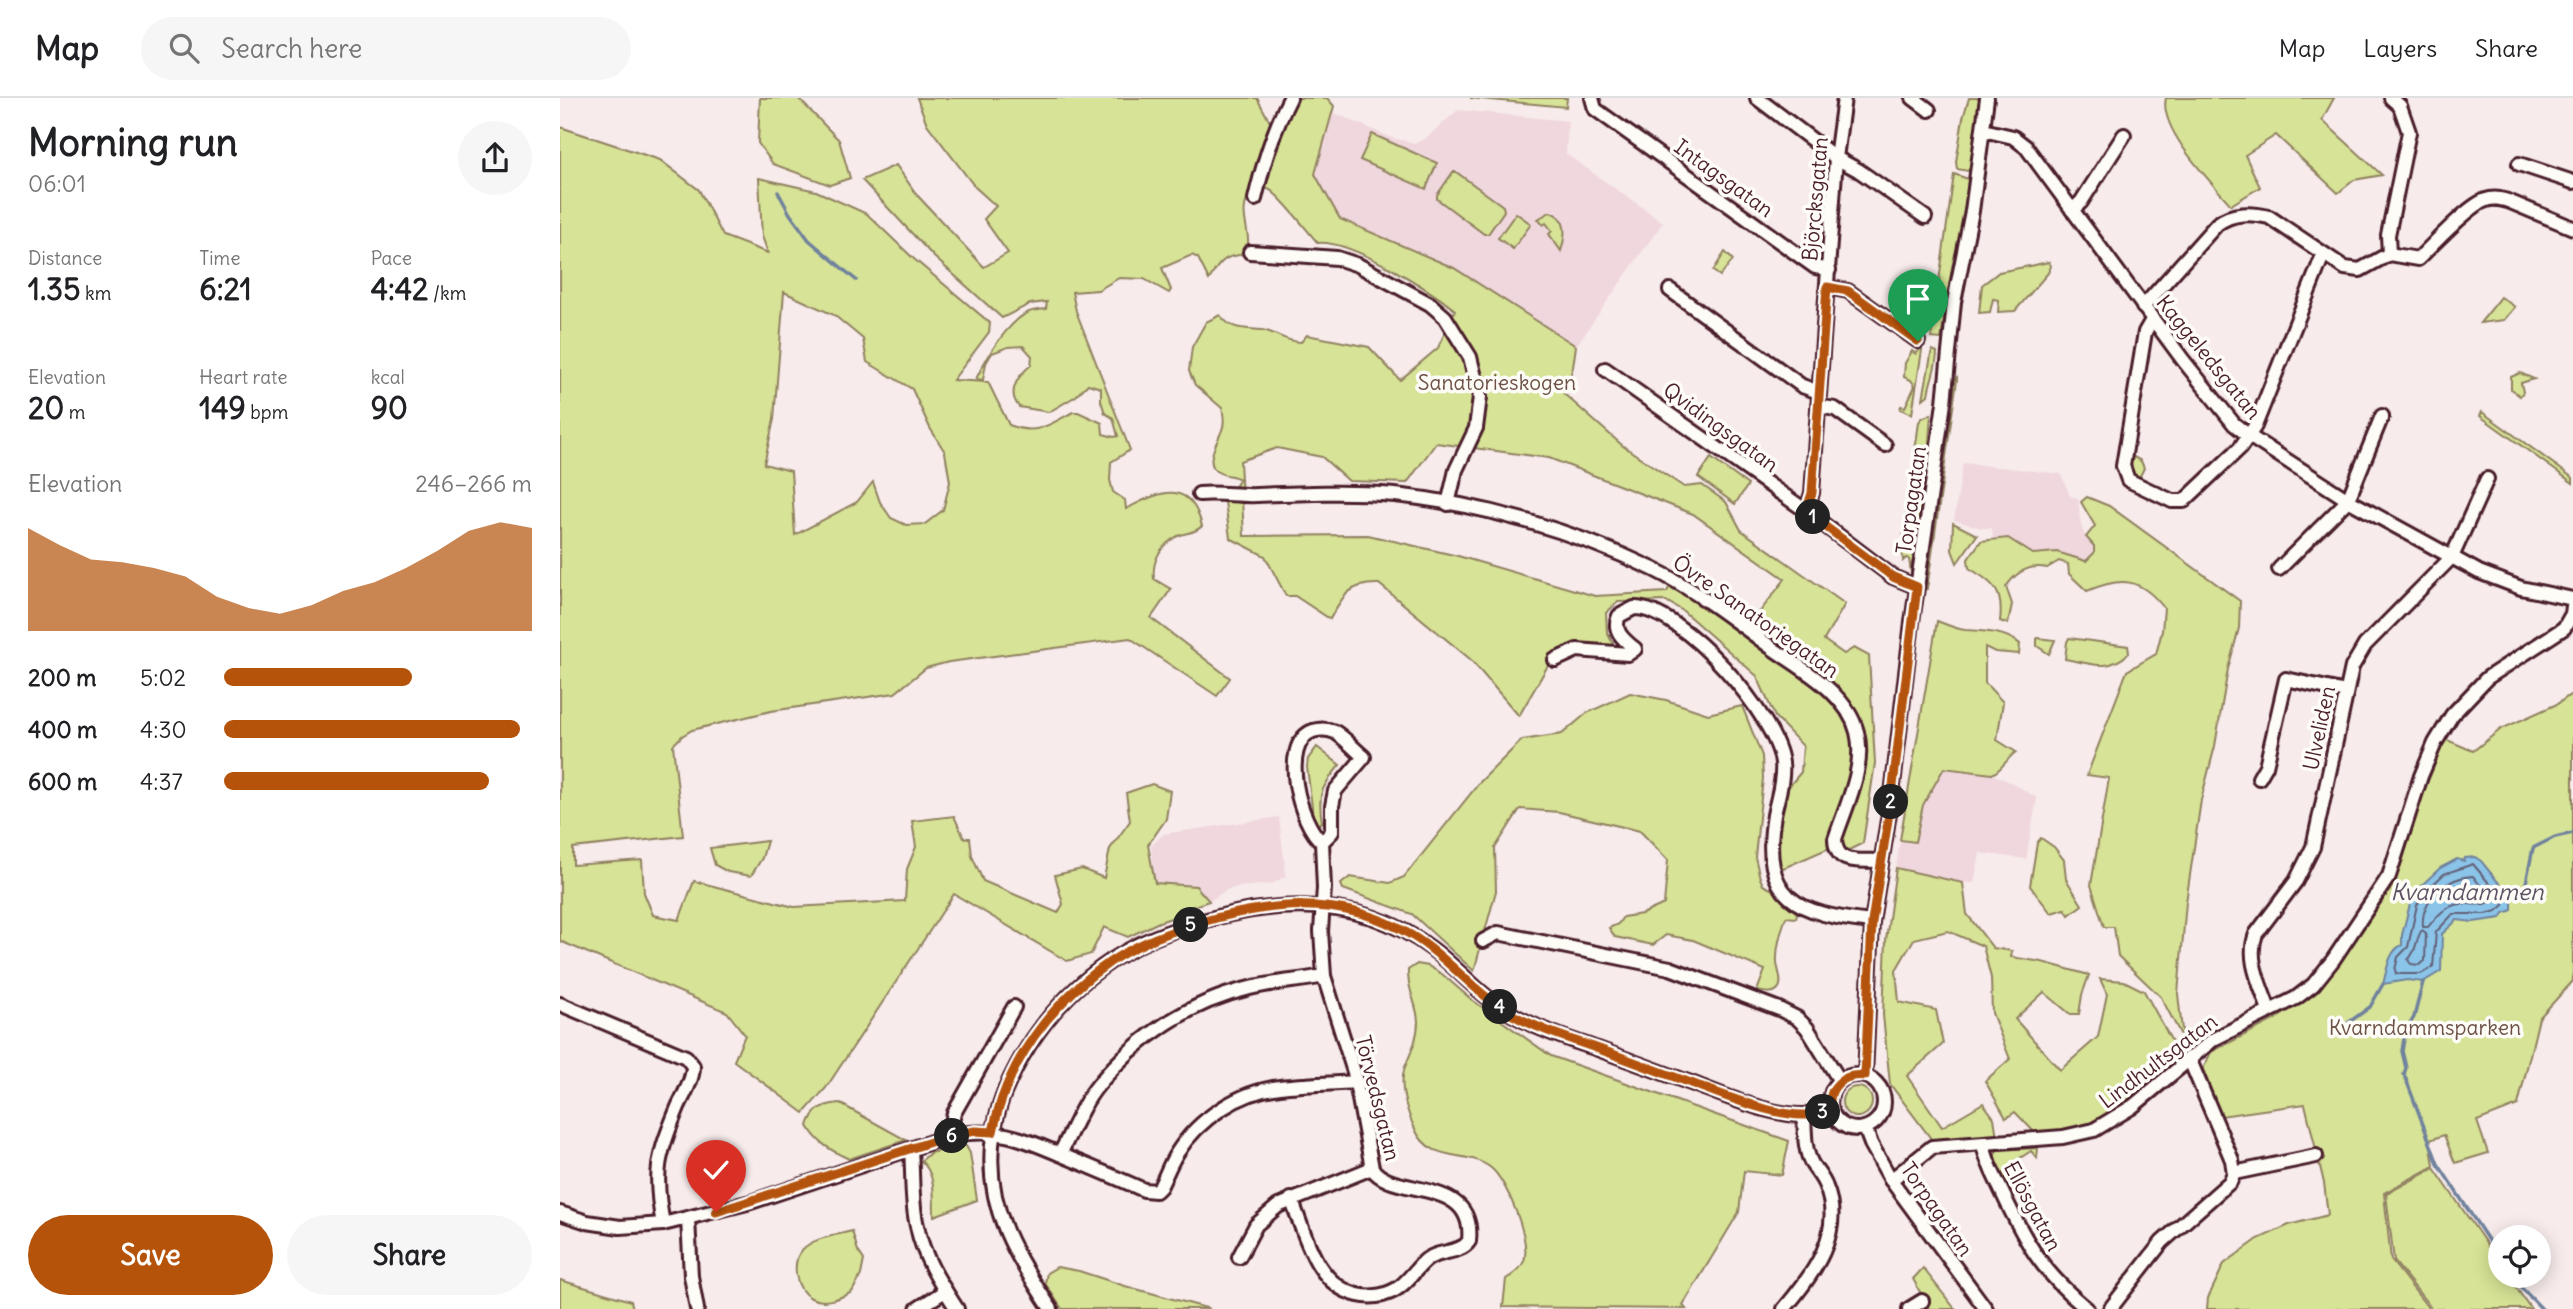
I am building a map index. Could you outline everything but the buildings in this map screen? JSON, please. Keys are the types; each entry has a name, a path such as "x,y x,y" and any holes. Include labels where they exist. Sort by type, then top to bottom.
{"street":[{"path":"1255,199 1263,165 1290,98"},
{"name":"Intagsgatan","path":"1592,98 1595,109 1815,267 1829,270"},
{"path":"1757,98 1836,158 1858,170 1924,217"},
{"name":"Björcksgatan","path":"1806,512 1812,493 1836,158 1844,98"},
{"path":"1913,98 1929,110"},
{"name":"Torpagatan","path":"1865,1076 1872,922 1892,794 1917,587 1944,403 1954,302 1972,211 1987,98"},
{"path":"2389,254 2388,235 2409,132 2400,106 2392,98"},
{"name":"Kaggeledsgatan","path":"1983,130 2013,137 2026,148 2152,320 2220,407 2249,436 2348,500 2497,580 2521,589 2573,599"},
{"path":"2072,210 2081,202 2124,135"},
{"path":"2519,164 2573,182"},
{"path":"2143,307 2226,217 2255,214 2269,217 2323,256 2345,268 2360,270 2389,254 2418,259 2472,209 2488,199 2500,198 2573,228"},
{"path":"1250,252 1337,258 1358,265 1430,304 1445,317 1469,356 1480,397 1476,428 1457,470 1448,504"},
{"path":"2152,320 2145,332 2123,466 2128,480 2172,501 2184,501 2240,448 2249,436 2263,408 2323,256"},
{"path":"1827,287 1848,291 1918,341"},
{"path":"1672,297 1802,386 1819,392"},
{"name":"Qvidingsgatan","path":"1605,369 1893,577 1917,587"},
{"path":"1818,406 1835,409 1885,445"},
{"path":"2279,569 2348,500 2382,416"},
{"name":"Ulveliden","path":"2269,1010 2252,958 2252,942 2296,881 2313,847 2352,667 2365,645 2452,557 2487,479"},
{"name":"Övre Sanatoriegatan","path":"1199,494 1396,495 1546,527 1655,570 1722,612 1834,694 1850,713 1860,747 1855,780 1835,839 1835,849 1839,856 1847,859 1881,861"},
{"name":"Lindhultsgatan","path":"1891,1180 1932,1147 2063,1137 2094,1130 2132,1107 2214,1039 2296,998 2322,975 2379,893 2396,858 2424,767 2452,715 2487,678 2564,628 2573,606"},
{"path":"1555,660 1577,650 1628,654 1632,652 1635,649 1620,635 1616,626 1619,616 1634,608 1657,614 1698,641 1758,709 1779,751 1782,764 1781,782 1771,836 1771,856 1774,876 1780,886 1796,902 1815,913 1872,922"},
{"path":"2259,778 2266,766 2286,679 2346,692"},
{"path":"1322,730 1332,731 1340,736 1364,757 1335,791 1332,832 1322,842 1313,835 1301,811 1296,751 1310,733 1322,730"},
{"name":"Törvedsgatan","path":"1291,1199 1314,1256 1330,1282 1356,1294 1375,1296 1402,1286 1432,1256 1466,1245 1470,1237 1464,1212 1451,1199 1380,1177 1372,1168 1356,1082 1324,976 1322,842"},
{"path":"1051,1309 1016,1255 998,1215 991,1170 993,1132 1004,1091 1036,1034 1065,999 1113,960 1159,936 1237,911 1287,905 1322,906 1373,918 1397,927 1431,948 1493,1003 1536,1026 1715,1092 1777,1111 1804,1115 1831,1110"},
{"path":"1483,941 1498,933 1645,962 1670,968 1779,1009 1797,1018 1807,1028 1840,1081"},
{"path":"1060,1154 1098,1085 1134,1048 1166,1024 1196,1007 1230,993 1324,976"},
{"path":"560,1004 691,1061 693,1071 669,1129 657,1171 657,1194 663,1224"},
{"path":"949,1136 954,1113 1014,1007"},
{"path":"2110,1309 2162,1242 2230,1182 2234,1173 2232,1160 2189,1058"},
{"path":"1851,1076 1865,1076 1879,1086 1884,1103 1878,1119 1865,1128 1846,1127 1837,1121 1831,1110 1832,1091 1840,1081 1851,1076"},
{"path":"560,1213 587,1222 624,1227 663,1224 751,1202 949,1136 975,1131 1028,1140 1150,1192 1160,1187 1185,1141 1214,1113 1230,1104 1277,1087 1356,1082"},
{"path":"1784,1309 1814,1272 1824,1251 1831,1220 1828,1192 1810,1162 1807,1151 1804,1115"},
{"name":"Torpagatan","path":"1865,1128 1891,1180 1986,1309"},
{"name":"Ellösgatan","path":"1983,1144 1985,1156 2041,1265 2066,1292 2087,1309"},
{"path":"911,1150 916,1226 924,1251 944,1291 957,1309"},
{"path":"2234,1173 2316,1156"},
{"path":"1239,1256 1256,1225 1278,1206 1372,1168"},
{"path":"688,1219 691,1276 697,1309"},
{"path":"917,1309 944,1291"},
{"path":"1909,1309 1922,1301"}],"shaded area":[{"path":"1458,110 1568,121 1566,154 1663,222 1576,346 1454,268 1340,219 1315,174 1332,112 1392,138 1415,143 1425,139"},
{"path":"1963,463 2061,474 2070,496 2078,498 2081,525 2084,534 2094,546 2094,553 2086,561 2057,552 2033,554 2008,538 1993,539 1992,528 1981,528 1954,520"},
{"path":"1944,768 1992,774 2037,798 2026,859 1980,853 1974,883 1896,868 1900,840 1915,841 1923,805"},
{"path":"1279,817 1286,876 1272,884 1226,890 1208,902 1197,887 1155,884 1151,846 1163,834"}],"green space":[{"path":"760,98 798,98 839,140 850,178 830,185 773,164 758,143"},
{"name":"Sanatorieskogen","path":"917,98 1257,98 1271,124 1284,118 1293,98 1327,98 1334,106 1315,174 1340,219 1454,268 1576,346 1573,367 1564,394 1623,446 1684,487 1702,485 1726,502 1741,530 1845,604 1824,640 1844,654 1854,648 1869,656 1875,763 1863,843 1849,850 1829,848 1779,870 1781,796 1801,772 1803,746 1775,717 1757,676 1683,611 1666,601 1618,602 1606,613 1607,632 1615,648 1554,655 1519,716 1470,659 1379,584 1361,586 1348,592 1330,619 1295,596 1286,596 1265,556 1230,538 1225,502 1240,479 1220,473 1214,468 1213,452 1224,425 1222,408 1195,385 1189,371 1192,347 1206,322 1220,315 1234,326 1267,331 1296,342 1301,342 1307,335 1369,347 1400,380 1438,348 1455,310 1427,290 1369,257 1332,244 1318,243 1279,197 1268,189 1260,188 1252,189 1245,206 1248,251 1223,261 1209,280 1198,258 1192,255 1162,268 1171,290 1169,293 1144,279 1119,278 1098,290 1072,292 1076,311 1130,450 1111,462 1110,480 1113,492 1125,500 1126,509 1150,497 1172,493 1190,501 1197,511 1202,526 1170,541 1161,549 1156,560 1154,579 1171,589 1151,618 1230,678 1217,696 1130,638 949,662 926,668 895,693 771,711 692,730 673,745 683,836 573,848 573,865 642,860 644,893 653,915 679,920 694,881 794,907 905,901 907,869 916,847 912,821 954,816 964,838 970,838 972,856 983,881 1058,913 1063,904 1055,875 1082,869 1104,878 1110,849 1130,821 1126,793 1152,784 1170,791 1166,819 1148,845 1155,883 1196,886 1209,901 1179,911 1196,910 1159,922 1128,937 1104,927 1091,954 1067,961 954,894 826,1088 804,1113 734,1061 745,1035 727,1012 560,941 560,127 660,160 699,190 723,236 768,253 762,236 759,178 816,191 867,214 914,259 990,323 989,332 953,380 988,382 1009,425 1027,429 1042,428 1078,412 1102,423 1103,434 1118,436 1113,418 1105,413 1101,388 1088,384 1076,396 1049,412 1019,407 1015,401 1015,384 1031,365 1032,356 1023,346 1008,347 992,353 986,363 983,380 976,379 991,351 1005,332 1029,312 1046,309 1047,302 1030,304 1002,318 934,257 862,180 896,165 917,195 984,267 1008,253 984,219 996,206 975,187 927,124","holes":["784,292 834,315 863,339 867,362 912,389 930,428 945,452 950,482 943,510 925,524 906,525 891,518 880,502 873,482 857,502 795,535 791,471 764,464 774,419","1436,443 1549,458 1693,514 1785,579 1752,622 1676,573 1667,592 1595,596 1458,556 1368,535 1244,536 1240,461 1277,448 1322,457 1349,481 1407,483"]},
{"path":"1470,98 1567,98 1566,107"},
{"path":"1969,98 1980,98 1971,166 1968,171 1957,169 1956,162"},
{"path":"2166,98 2334,98 2322,120 2382,175 2354,180 2338,193 2276,135 2245,155 2260,187 2231,205 2178,140 2166,111"},
{"path":"1372,134 1437,163 1426,189 1360,160"},
{"path":"1453,172 1503,206 1504,211 1488,234 1484,234 1437,199"},
{"path":"1954,174 1968,179 1963,224 1952,267 1941,339 1931,338"},
{"path":"1550,212 1556,214 1563,223 1564,239 1561,251 1549,234 1552,231 1546,223 1543,225 1538,219"},
{"path":"1516,213 1531,224 1513,249 1498,238"},
{"path":"1725,252 1733,260 1720,276 1713,271"},
{"path":"2049,262 2051,266 2048,273 2015,311 1998,312 1999,300 1993,299 1990,312 1979,313 1982,285 1999,272"},
{"path":"2501,297 2515,307 2504,320 2480,323"},
{"path":"1922,350 1912,414 1900,409 1901,406 1905,407 1915,386 1911,380 1904,377 1905,363 1912,351 1916,354"},
{"path":"1932,350 1937,352 1936,363 1928,395 1923,399"},
{"path":"2520,373 2534,379 2521,383 2523,392 2520,396 2511,389 2511,377"},
{"path":"1957,377 1927,589 1925,589 1955,378"},
{"path":"2482,412 2573,478 2573,483 2480,416"},
{"path":"1931,414 1926,483 1911,572 1909,559 1903,561 1902,547 1919,422"},
{"path":"2130,455 2141,461 2144,468 2138,480 2129,469"},
{"path":"1711,458 1748,485 1735,504 1698,477"},
{"path":"2087,497 2109,506 2240,601 2239,628 2201,800 2186,902 2178,994 2183,1039 2161,997 2118,956 2114,927 2104,927 2091,885 2109,778 2087,775 2127,671 2156,654 2164,608 2147,590 2129,583 2110,583 2087,591 2069,574 2068,564 2059,561 2047,568 2034,567 2024,570 2010,582 2006,587 2012,604 2008,624 2000,621 2000,602 1995,589 1985,578 1969,568 1968,559 1981,541 2008,538 2033,554 2057,552 2086,561 2094,553 2094,546 2086,537 2095,526 2081,502"},
{"path":"1953,523 1977,535 1957,563 1952,550"},
{"path":"1937,621 1962,629 2000,634 2020,644 2019,654 1995,652 1985,647 1985,683 2003,702 1997,740 2016,752 1992,774 1944,768 1923,805 1915,842 1900,840"},
{"path":"2037,638 2055,640 2049,654 2037,646"},
{"path":"2069,638 2128,646 2129,653 2106,665 2065,659"},
{"path":"1630,693 1666,700 1708,714 1742,706 1762,756 1763,778 1755,857 1760,878 1763,885 1773,890 1797,913 1796,918 1786,917 1781,933 1777,956 1780,986 1776,991 1757,991 1765,970 1693,940 1666,935 1653,945 1615,937 1609,928 1618,924 1623,917 1642,914 1664,904 1668,860 1640,831 1559,812 1520,809 1495,848 1496,891 1474,971 1412,914 1343,889 1341,884 1350,877 1390,883 1404,877 1480,782 1522,740 1562,734 1587,713"},
{"name":"Kvarndammsparken","path":"2573,693 2573,981 2539,1018 2518,1105 2477,1121 2488,1153 2455,1163 2444,1135 2430,1140 2434,1166 2384,1193 2391,1260 2429,1309 2207,1309 2208,1298 2224,1264 2258,1239 2289,1225 2328,1215 2324,1183 2305,1104 2221,1116 2203,1069 2211,1052 2274,1020 2310,997 2339,964 2390,890 2402,862 2422,796 2445,739 2473,751 2501,729 2557,704"},
{"path":"1317,747 1340,765 1322,791 1322,822 1317,826 1314,823 1307,767 1308,759"},
{"path":"2041,838 2054,847 2064,860 2066,879 2082,905 2069,915 2065,909 2051,913 2030,886 2037,843"},
{"path":"767,841 762,858 751,876 728,872 715,865 710,848"},
{"path":"1896,868 1963,883 1967,914 1993,948 2012,951 2011,957 2089,975 2079,1014 2070,1014 2044,992 2015,1019 2060,1070 2098,1037 2107,994 2100,979 2124,981 2144,991 2180,1056 2128,1104 2075,1130 2036,1134 2015,1112 2006,1118 1985,1081 2010,1059 1992,1013 1991,978 1983,946 1948,931 1914,939 1896,970 1899,1002 1936,1010 1943,1044 1907,1076 1942,1127 1983,1103 1994,1118 1997,1137 1932,1140 1890,1084 1883,1015 1886,940"},
{"path":"1417,964 1428,966 1442,974 1472,1000 1551,1056 1789,1141 1782,1175 1744,1171 1739,1212 1683,1305 1686,1309 1503,1307 1506,1279 1521,1267 1525,1252 1521,1226 1504,1185 1491,1168 1481,1162 1439,1152 1430,1147 1415,1129 1404,1098 1403,1074 1418,1027 1408,970"},
{"path":"1857,1087 1868,1091 1872,1102 1868,1113 1857,1117 1846,1113 1842,1102 1846,1091"},
{"path":"839,1103 906,1140 849,1159 837,1153 820,1142 808,1126 819,1109"},
{"path":"959,1145 966,1146 970,1153 977,1200 934,1216 932,1179 921,1161 930,1153"},
{"path":"2038,1148 2037,1158 2031,1151 2014,1162 2019,1178 2005,1185 1992,1161 1997,1150"},
{"path":"2434,1168 2488,1246 2488,1288 2516,1288 2531,1309 2432,1309 2394,1261 2386,1194"},
{"path":"852,1231 858,1251 864,1260 861,1275 852,1292 827,1301 811,1298 801,1289 796,1276 797,1262 802,1250 825,1238"},
{"path":"1057,1267 1210,1309 1062,1309 1045,1283 1047,1273"},
{"path":"1923,1268 1955,1309 1929,1309 1913,1279"},
{"path":"560,1280 631,1301 633,1309 560,1309"}],"water":[{"name":"Kvarndammen","path":"2475,857 2512,899 2512,910 2504,913 2501,918 2473,922 2457,920 2442,934 2441,971 2423,982 2407,980 2383,984 2391,957 2402,945 2411,900 2440,868 2457,859 2464,861 2465,858"}],"waterway":[{"path":"778,192 809,240 856,280"},
{"path":"2519,892 2525,888 2533,848 2555,837 2573,833"},
{"path":"2423,982 2414,1017 2405,1033 2402,1051 2406,1068 2404,1074 2438,1164 2488,1240"},
{"path":"2341,1028 2370,1007 2383,984"},
{"path":"2522,1288 2542,1309"}],"route":[{"path":"716,1212 949,1136 975,1131 993,1132 1004,1091 1027,1049 1044,1023 1065,999 1096,972 1155,937 1237,911 1287,905 1322,906 1373,918 1397,927 1431,948 1493,1003 1536,1026 1755,1105 1794,1115 1810,1115 1831,1110 1830,1098 1838,1083 1851,1076 1865,1076 1872,922 1892,794 1917,587 1897,580 1806,512 1812,493 1827,287 1848,291 1918,341"}]}
